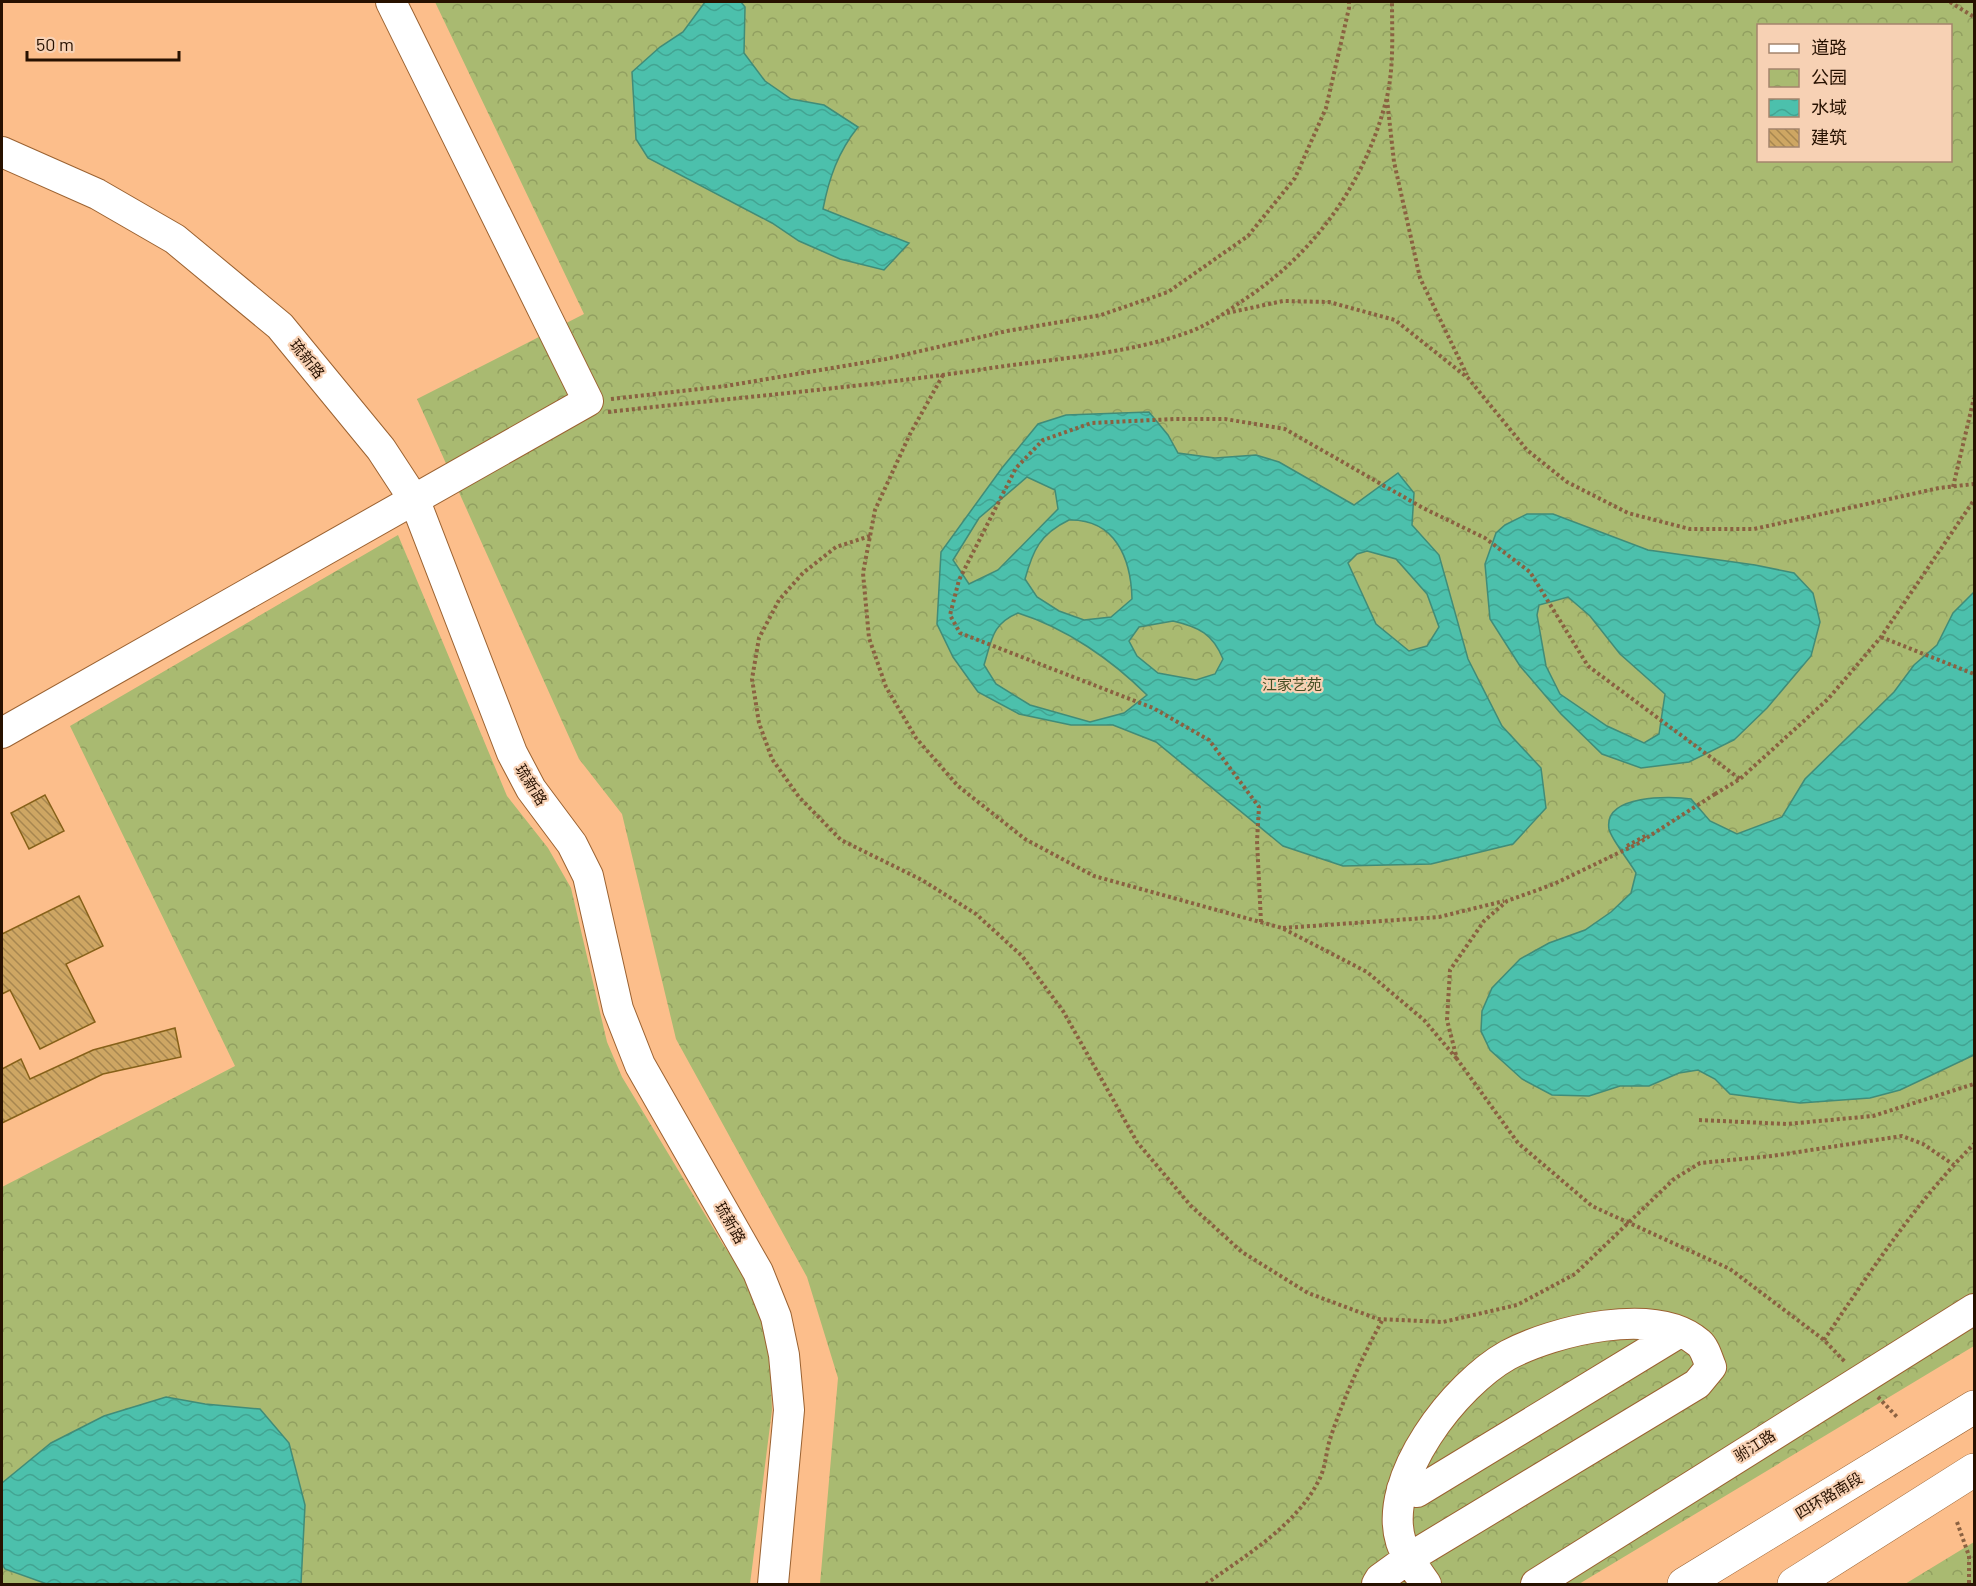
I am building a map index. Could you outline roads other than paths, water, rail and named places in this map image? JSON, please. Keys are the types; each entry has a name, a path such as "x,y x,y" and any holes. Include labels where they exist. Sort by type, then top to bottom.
{"highway":[{"name":"四环路南段","path":"1684,1584 1974,1407"},
{"path":"1794,1584 1974,1470"}],"street":[{"path":"2,733 588,401 391,2"},
{"name":"琉新路","path":"2,152 98,194 175,239 280,326 381,449 415,501 512,753 531,789 572,844 588,876 618,1009 627,1036 640,1065 758,1272 776,1317 784,1355 789,1410 773,1584"},
{"name":"驸江路","path":"1536,1584 1974,1309"},
{"path":"1377,1584 1380,1579 1409,1558 1697,1384 1711,1367 1701,1344 1680,1332 1649,1324 1600,1324 1546,1339 1508,1355 1468,1386 1438,1421 1420,1447 1402,1489 1397,1519 1401,1542 1409,1558 1426,1584"},
{"path":"1402,1489 1418,1492 1680,1332"}],"water":[{"path":"705,2 741,2 745,7 744,53 765,81 791,99 824,105 858,127 835,166 823,209 909,243 884,270 840,259 799,241 772,223 648,158 636,139 632,72 660,47 683,32"},
{"path":"1149,412 1168,435 1178,453 1215,458 1256,455 1279,462 1354,505 1398,473 1414,493 1412,525 1439,555 1468,659 1502,726 1541,768 1546,808 1513,844 1431,864 1343,866 1283,846 1156,742 1113,725 1071,725 1019,714 978,692 953,657 937,624 941,552 1002,468 1038,424 1066,415","holes":["1027,477 1055,490 1058,509 998,570 969,584 953,560 979,518","1069,520 1085,521 1098,526 1109,534 1124,556 1132,599 1111,617 1084,620 1059,611 1037,597 1025,579 1039,544 1059,525","1367,551 1396,559 1427,594 1439,627 1427,646 1409,651 1376,624 1348,563 1357,554","1018,613 1071,636 1119,670 1147,695 1124,713 1090,722 1030,705 996,684 984,665 994,633 1003,622","1173,621 1204,633 1215,643 1223,659 1215,674 1196,680 1158,673 1137,656 1129,641 1139,627"]},
{"path":"1527,514 1553,514 1648,550 1755,565 1794,573 1813,593 1820,622 1811,656 1767,708 1734,740 1689,762 1641,768 1602,754 1561,714 1520,666 1490,619 1485,564 1496,533 1505,525","holes":["1568,597 1590,616 1620,654 1665,694 1659,734 1644,743 1607,726 1560,694 1546,666 1537,615 1539,605"]},
{"path":"1974,592 1974,1055 1900,1090 1870,1098 1800,1103 1730,1094 1715,1079 1698,1070 1679,1073 1649,1086 1620,1086 1589,1096 1552,1095 1522,1079 1490,1050 1481,1031 1482,1011 1492,988 1520,959 1549,943 1585,930 1611,912 1631,893 1636,873 1613,839 1609,829 1610,818 1617,809 1627,803 1655,798 1691,799 1710,821 1737,834 1782,817 1805,779 1894,692 1914,665 1937,645 1953,613"},
{"path":"166,1397 205,1404 260,1409 289,1443 305,1505 301,1584 47,1584 5,1569 2,1564 2,1483 51,1443 104,1416"}],"park label":[{"name":"江家艺苑","path":"1292,685"}]}
